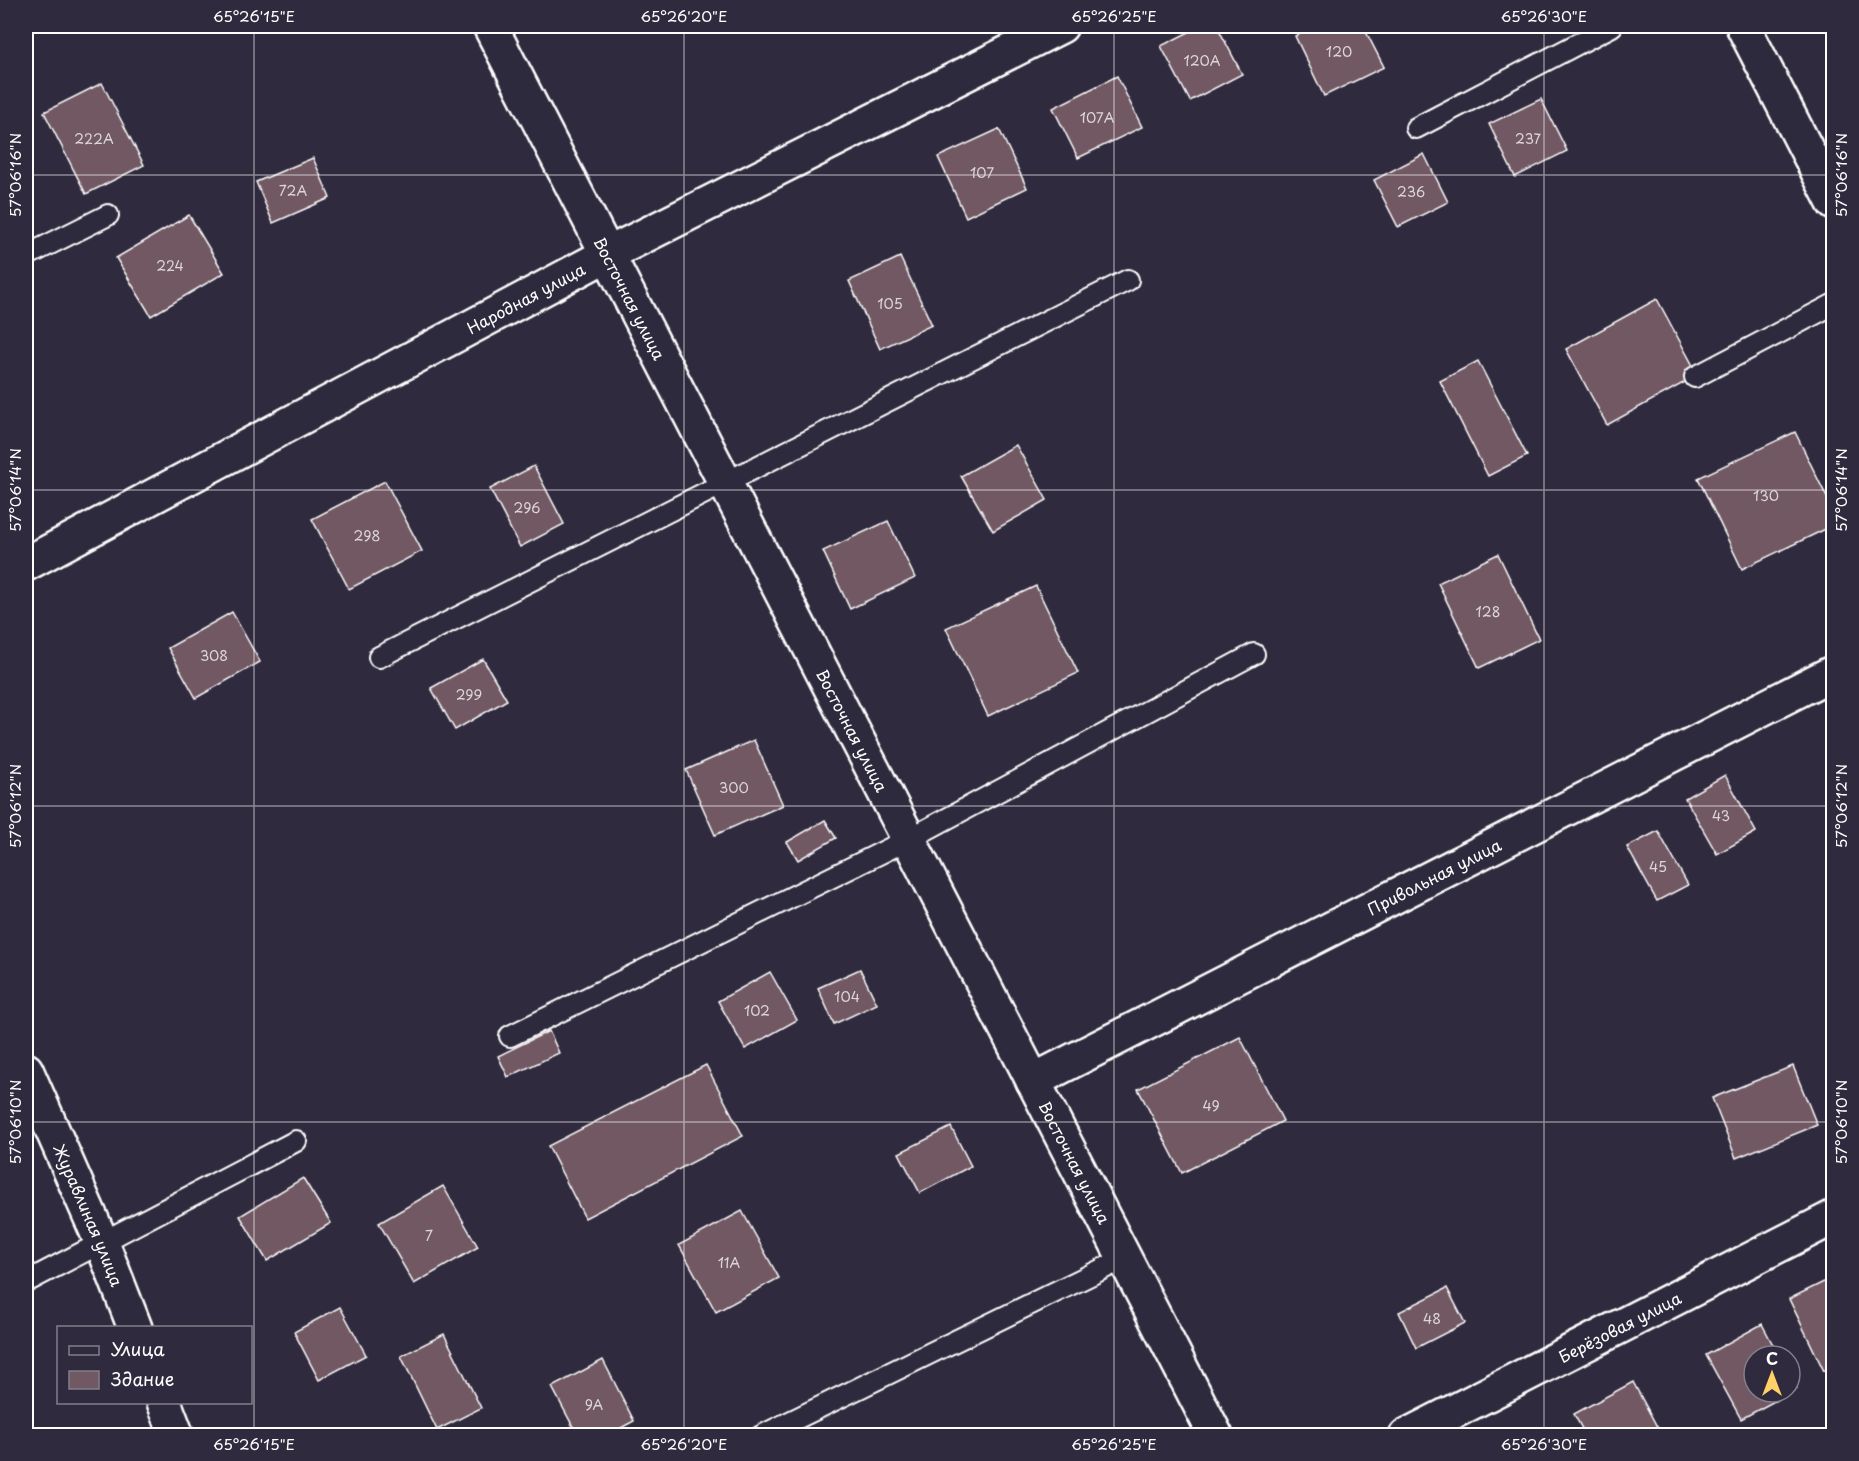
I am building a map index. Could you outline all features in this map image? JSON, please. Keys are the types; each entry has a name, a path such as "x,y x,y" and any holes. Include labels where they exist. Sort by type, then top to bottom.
{"street":[{"name":"Восточная улица","path":"490,26 1216,1436"},
{"name":"Народная улица","path":"26,564 608,254 1061,26"},
{"path":"1743,26 1833,203"},
{"name":"Привольная улица","path":"1033,1080 1833,672"},
{"name":"Журавлиная улица","path":"26,1070 102,1243 134,1326"},
{"name":"Берёзовая улица","path":"1406,1436 1833,1217"},
{"path":"165,1404 177,1436"}],"lane":[{"path":"1416,128 1612,26"},
{"path":"26,256 108,214"},
{"path":"379,657 724,481 1128,280"},
{"path":"1695,377 1833,304"},
{"path":"510,1036 909,839 1254,654"},
{"path":"26,1282 296,1141"},
{"path":"761,1436 1125,1258"}],"building":[{"path":"1201,26 1217,26 1242,74 1190,101 1161,46"},
{"path":"1316,26 1363,26 1384,67 1324,96 1295,36"},
{"path":"1117,76 1142,127 1078,158 1053,108"},
{"path":"102,83 144,165 86,194 44,112"},
{"path":"1541,99 1567,151 1515,177 1489,124"},
{"path":"999,129 1027,188 966,217 938,157"},
{"path":"1424,154 1448,202 1398,227 1374,180"},
{"path":"313,158 330,198 273,223 256,182"},
{"path":"189,215 224,273 151,316 116,258"},
{"path":"900,257 932,325 880,349 849,281"},
{"path":"1657,299 1698,375 1607,425 1566,349"},
{"path":"1478,361 1527,456 1488,476 1440,381"},
{"path":"1795,432 1834,512 1834,525 1742,569 1698,478"},
{"path":"1016,445 1047,500 993,531 961,476"},
{"path":"534,466 564,524 520,547 490,489"},
{"path":"385,481 422,551 349,589 312,519"},
{"path":"888,521 915,578 850,609 823,551"},
{"path":"1498,554 1539,639 1479,668 1438,583"},
{"path":"1036,586 1078,673 988,716 946,628"},
{"path":"232,612 260,662 196,698 168,648"},
{"path":"483,659 507,700 455,730 431,688"},
{"path":"754,740 783,805 715,835 686,770"},
{"path":"1725,775 1756,832 1717,854 1685,798"},
{"path":"825,820 836,838 798,860 787,842"},
{"path":"1658,831 1688,885 1657,901 1627,847"},
{"path":"860,969 877,1004 834,1024 818,988"},
{"path":"770,972 797,1020 745,1049 718,1001"},
{"path":"549,1031 559,1053 508,1077 498,1056"},
{"path":"1240,1037 1283,1121 1182,1173 1138,1089"},
{"path":"706,1065 743,1136 585,1218 548,1146"},
{"path":"1793,1066 1817,1125 1736,1158 1712,1098"},
{"path":"951,1127 971,1166 920,1193 899,1153"},
{"path":"303,1178 331,1223 267,1261 240,1216"},
{"path":"443,1186 478,1247 414,1284 379,1223"},
{"path":"742,1211 779,1278 716,1312 679,1245"},
{"path":"1834,1277 1834,1366 1824,1371 1789,1299"},
{"path":"1447,1288 1465,1323 1416,1348 1399,1312"},
{"path":"340,1307 366,1355 319,1380 294,1332"},
{"path":"1762,1324 1773,1344 1742,1344 1742,1404 1769,1404 1741,1419 1706,1355"},
{"path":"444,1334 481,1408 437,1430 401,1356"},
{"path":"603,1360 634,1421 606,1436 578,1436 552,1387"},
{"path":"1633,1382 1662,1436 1586,1436 1574,1414"}]}
